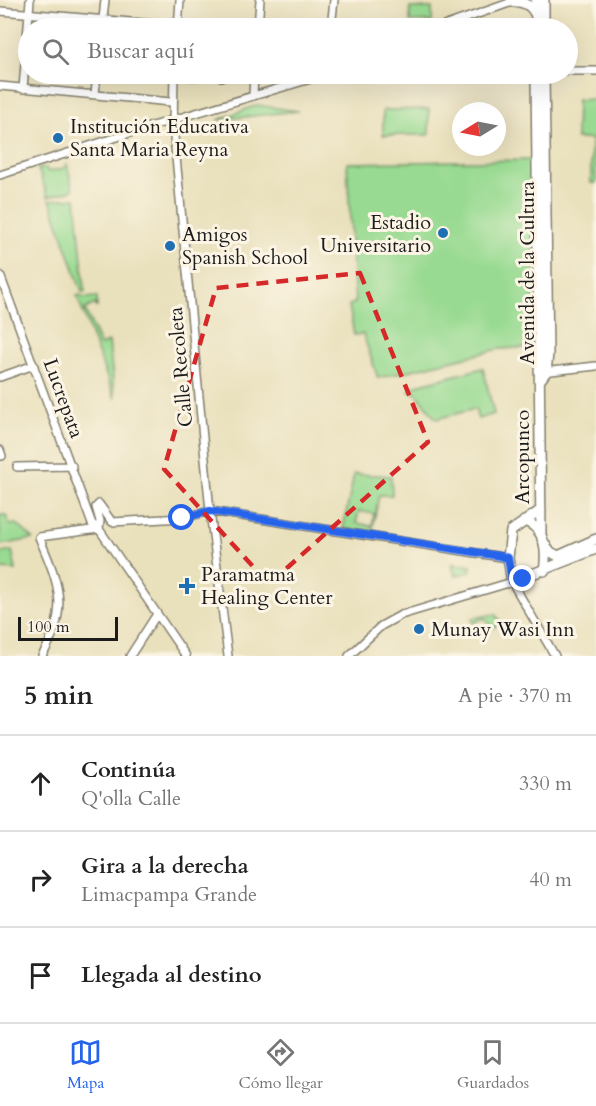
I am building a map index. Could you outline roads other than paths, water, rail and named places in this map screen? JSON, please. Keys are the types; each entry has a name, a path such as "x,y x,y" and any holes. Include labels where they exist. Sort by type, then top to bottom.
{"main road":[{"path":"536,0 536,16"},
{"path":"544,0 544,18"},
{"path":"515,1 529,6 536,16"},
{"name":"Avenida de la Cultura","path":"536,84 548,354 542,375"},
{"name":"Avenida de la Cultura","path":"542,219 544,84"},
{"name":"Arcopunco","path":"542,375 541,510 544,571"},
{"path":"541,510 511,531 508,558 514,586 596,549"},
{"path":"524,521 534,526 542,536 549,552 558,556 596,539"}],"street":[{"path":"28,18 30,0"},
{"path":"103,18 105,0"},
{"path":"179,18 180,0"},
{"path":"259,18 260,0"},
{"path":"332,18 334,0"},
{"path":"467,18 515,1"},
{"path":"0,11 78,18"},
{"path":"578,71 596,71"},
{"path":"23,84 23,89"},
{"path":"95,94 96,84"},
{"name":"Calle Recoleta","path":"173,84 172,120 210,511 228,656"},
{"path":"253,96 254,84"},
{"path":"0,176 172,120 293,84"},
{"path":"0,86 171,102"},
{"name":"Lucrepata","path":"0,275 92,524 99,529 186,656"},
{"path":"0,377 34,365"},
{"path":"542,375 596,366"},
{"path":"17,467 72,466"},
{"path":"42,656 54,630 61,602 51,565 39,537 99,529 100,521 96,507 99,504 112,522 182,518 210,511 508,558"},
{"path":"349,656 381,626 400,615 514,586 555,656"},
{"path":"130,656 157,614"}],"place":[{"name":"Institución Educativa Santa Maria Reyna","path":"58,138"},
{"name":"Estadio Universitario","path":"443,233"},
{"name":"Amigos Spanish School","path":"170,246"},
{"name":"Paramatma Healing Center","path":"187,586"},
{"name":"Munay Wasi Inn","path":"419,629"}]}
